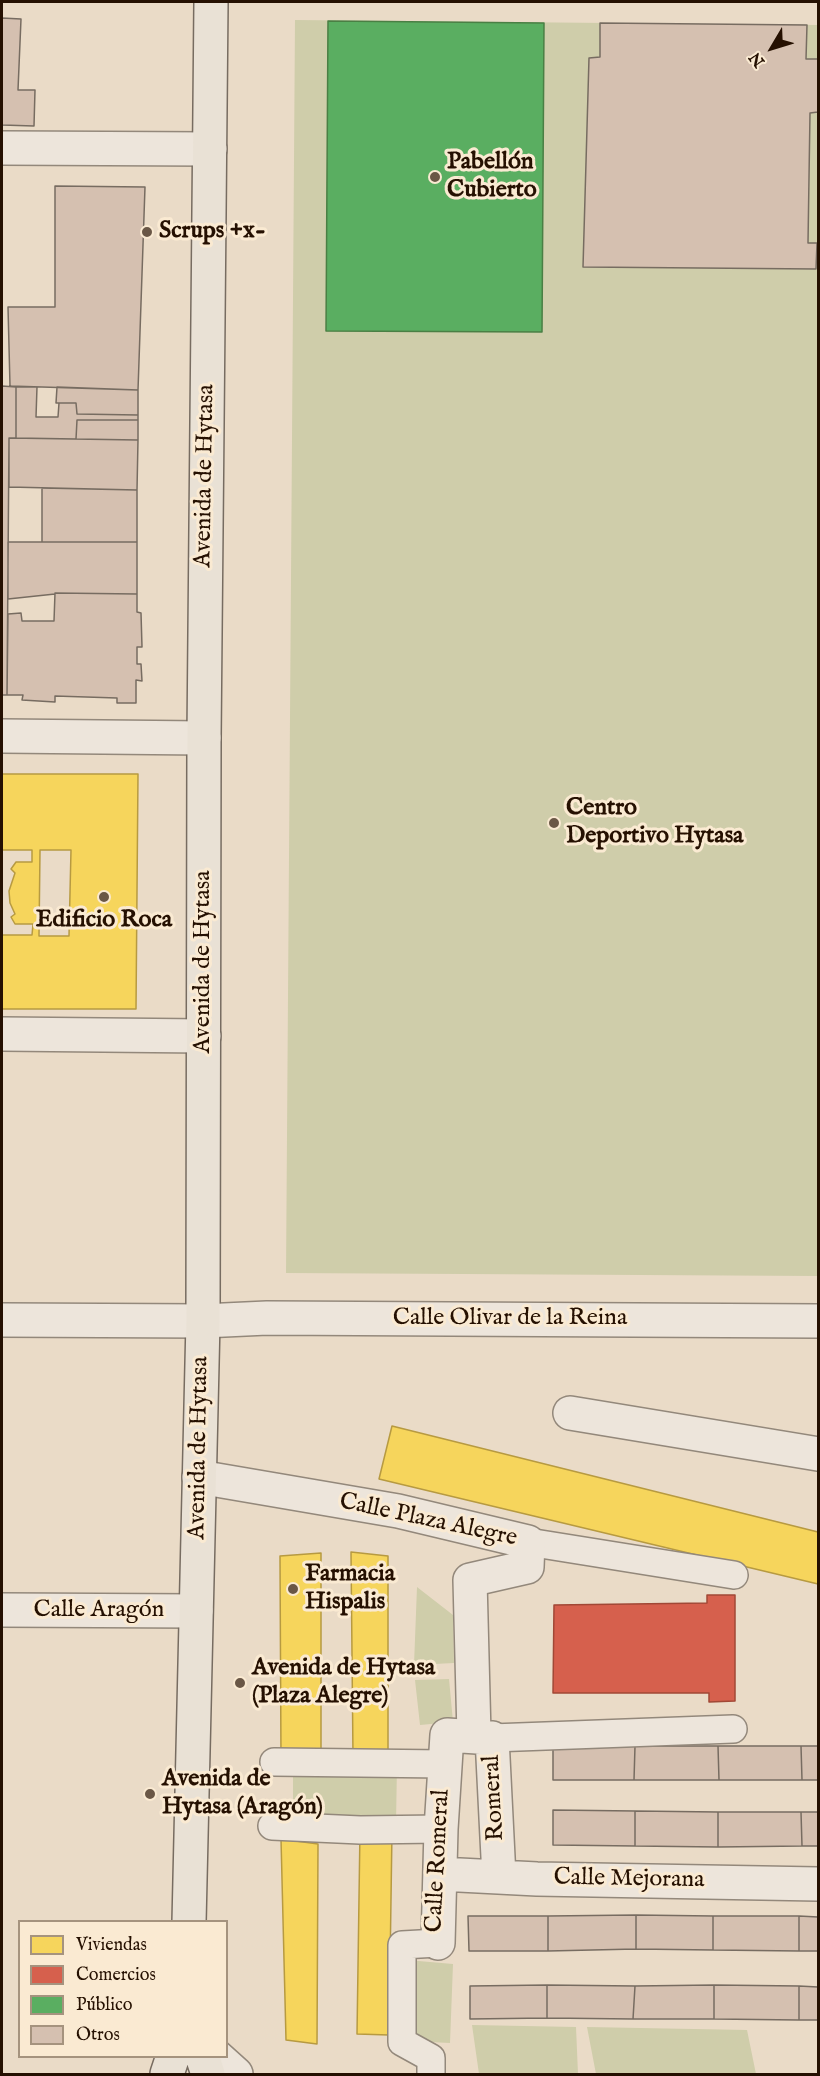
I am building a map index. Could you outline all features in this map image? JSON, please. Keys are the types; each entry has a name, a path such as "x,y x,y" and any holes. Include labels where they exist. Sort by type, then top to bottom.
{"main road":[{"name":"Avenida de Hytasa","path":"189,1920 202,1321 204,738 211,2"},
{"path":"167,2074 171,2058"},
{"path":"203,2058 208,2074"}],"street":[{"path":"2,148 210,149"},
{"path":"2,736 204,738"},
{"path":"2,1034 204,1036"},
{"name":"Calle Olivar de la Reina","path":"2,1320 202,1321 267,1318 819,1322"},
{"path":"570,1413 819,1454"},
{"name":"Calle Plaza Alegre","path":"199,1477 398,1511 528,1542 527,1567 470,1580 483,1737"},
{"path":"465,1527 470,1580"},
{"path":"528,1542 734,1575"},
{"name":"Calle Aragón","path":"2,1610 196,1611"},
{"path":"483,1737 734,1729"},
{"name":"Calle Romeral","path":"431,2074 431,2058 402,2042 402,1945 438,1943 441,1829 447,1735 483,1737"},
{"name":"Romeral","path":"483,1737 499,1877"},
{"path":"274,1762 445,1764"},
{"path":"272,1826 360,1830 441,1829"},
{"name":"Calle Mejorana","path":"440,1874 819,1884"},
{"path":"218,2058 236,2074"}],"shaded area":[{"name":"Centro Deportivo Hytasa","path":"295,20 818,25 818,1276 286,1273"},
{"path":"417,1587 453,1615 454,1663 414,1665"},
{"path":"449,1679 453,1722 420,1725 415,1680"},
{"path":"397,1764 396,1824 293,1821 293,1765"},
{"path":"407,1960 453,1964 450,2043 410,2041"},
{"path":"472,2025 576,2027 578,2074 479,2074"},
{"path":"587,2027 747,2030 756,2074 596,2074"}],"building: Viviendas":[{"name":"Edificio Roca","path":"2,774 138,774 136,1009 2,1009 2,935 32,935 33,924 15,924 11,917 15,914 10,903 9,891 15,873 11,869 16,862 32,862 32,850 2,850","holes":["40,850 71,850 69,936 39,936"]},
{"path":"392,1426 818,1532 818,1584 379,1479"},
{"path":"351,1552 388,1556 388,1755 353,1757"},
{"path":"321,1553 321,1763 281,1762 280,1556"},
{"path":"360,1830 392,1831 389,2035 357,2034"},
{"path":"281,1839 318,1844 317,2044 286,2040"}],"building: Comercios":[{"path":"707,1595 735,1595 735,1701 709,1702 709,1693 553,1693 554,1605 707,1603"}],"building: Público":[{"name":"Pabellón Cubierto","path":"328,21 544,23 542,332 326,331"}],"building: Otros":[{"path":"2,18 21,19 18,90 35,90 34,126 2,125"},
{"path":"600,23 807,25 806,59 818,59 818,112 810,113 808,243 817,243 816,269 583,267 589,58 600,57"},
{"path":"55,186 145,187 138,390 10,386 8,307 55,307"},
{"path":"2,386 16,387 16,438 9,438 7,695 2,695"},
{"path":"16,387 37,387 36,417 58,417 59,403 76,403 77,414 138,415 138,420 77,420 76,439 16,438"},
{"path":"57,387 138,390 138,415 77,414 76,403 56,403"},
{"path":"77,420 138,420 138,440 76,439"},
{"path":"9,438 138,440 137,490 9,487"},
{"path":"42,488 137,490 137,542 42,542"},
{"path":"8,542 137,542 137,594 55,593 8,599"},
{"path":"55,593 137,594 137,612 141,613 142,647 137,647 137,664 141,664 142,681 136,680 136,703 117,703 117,698 55,696 55,702 22,700 23,695 7,695 8,614 21,613 22,621 54,621"},
{"path":"553,1745 635,1746 634,1780 553,1780"},
{"path":"635,1746 718,1746 719,1780 634,1780"},
{"path":"718,1746 801,1746 802,1780 719,1780"},
{"path":"801,1746 818,1746 818,1780 802,1780"},
{"path":"553,1810 635,1811 635,1846 553,1845"},
{"path":"635,1811 718,1812 718,1847 635,1846"},
{"path":"718,1812 801,1812 802,1846 718,1847"},
{"path":"801,1812 818,1812 818,1846 802,1846"},
{"path":"636,1915 636,1949 548,1951 548,1916"},
{"path":"636,1915 713,1916 713,1950 636,1949"},
{"path":"468,1916 548,1916 548,1951 469,1951"},
{"path":"713,1916 799,1916 799,1951 713,1950"},
{"path":"799,1916 818,1917 818,1951 799,1951"},
{"path":"547,1985 635,1986 633,2019 547,2018"},
{"path":"547,1985 547,2018 470,2019 470,1986"},
{"path":"714,1985 799,1986 799,2020 714,2019"},
{"path":"714,1985 714,2019 633,2019 635,1986"},
{"path":"799,1986 818,1987 818,2020 799,2020"}],"place":[{"name":"Pabellón Cubierto","path":"435,177"},
{"name":"Scrups +x-","path":"147,232"},
{"name":"Centro Deportivo Hytasa","path":"554,823"},
{"name":"Edificio Roca","path":"104,897"},
{"name":"Farmacia Hispalis","path":"293,1589"},
{"name":"Avenida de Hytasa (Plaza Alegre)","path":"240,1683"},
{"name":"Avenida de Hytasa (Aragón)","path":"150,1794"}]}
